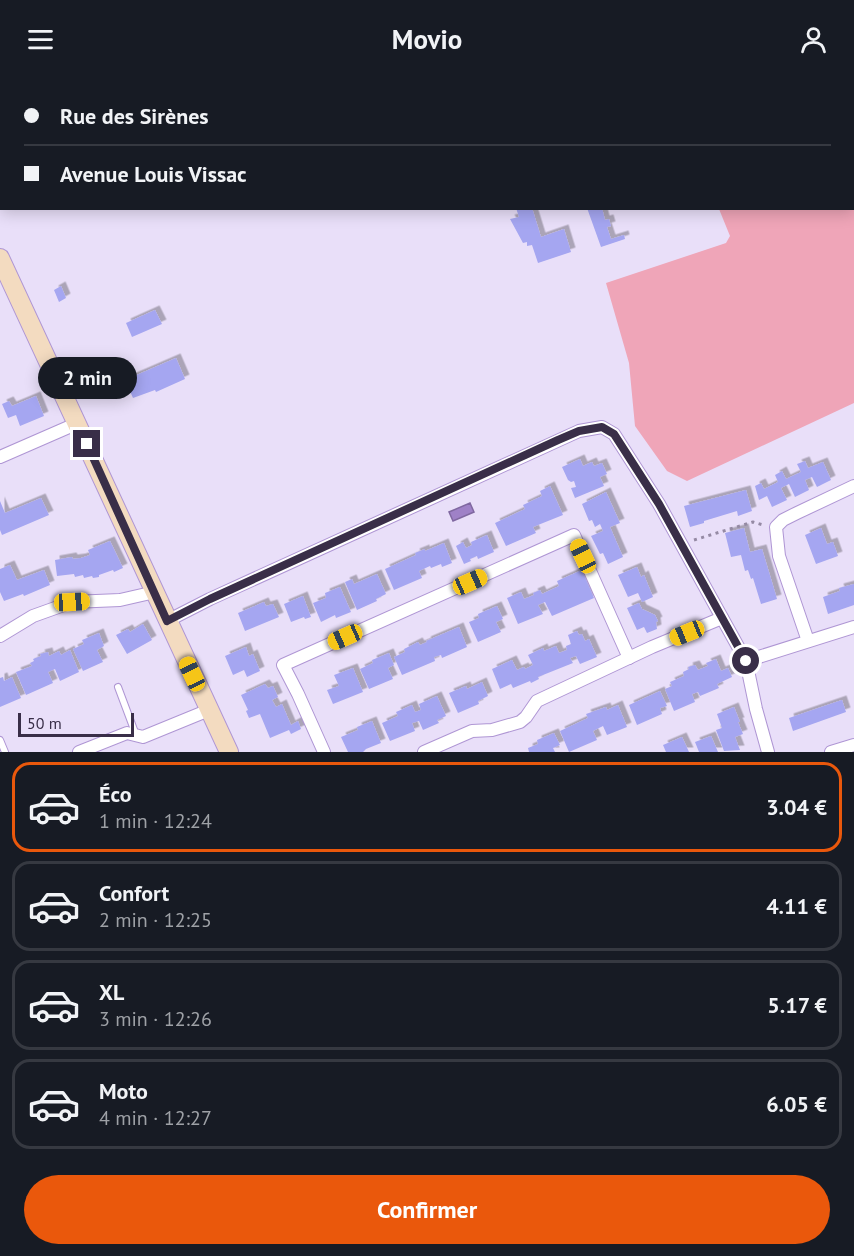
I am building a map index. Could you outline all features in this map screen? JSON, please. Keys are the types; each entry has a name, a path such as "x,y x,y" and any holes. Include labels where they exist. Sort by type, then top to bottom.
{"main road":[{"path":"0,258 229,752"}],"street":[{"path":"0,457 78,423"},
{"path":"167,621 484,473 579,431 602,427 614,434 659,504 746,661 768,752"},
{"path":"808,641 779,556 776,528 783,520 854,486"},
{"path":"324,752 283,665 574,535 629,658"},
{"path":"0,636 33,616 72,602 120,600 154,592"},
{"path":"424,752 472,731 492,730 520,722 537,702 652,647 722,618"},
{"path":"746,661 854,627"},
{"path":"79,752 127,733 143,737 209,710"},
{"path":"831,752 854,745"}],"lane":[{"path":"118,687 136,735"},
{"path":"0,740 5,752"}],"path":[{"path":"681,544 753,522 776,528"}],"shaded area":[{"path":"719,210 854,210 854,403 687,481 667,471 635,426 629,363 606,283 726,243 730,236"},
{"path":"470,503 474,512 453,521 449,512"}],"building":[{"path":"517,210 533,210 541,237 564,229 571,252 538,263 532,245 527,246 527,242 523,243 510,219 519,217"},
{"path":"588,210 602,210 605,220 609,219 611,226 607,227 611,239 624,235 625,239 601,247"},
{"path":"61,286 66,298 59,302 54,290"},
{"path":"155,310 162,324 132,337 126,323"},
{"path":"176,358 185,379 156,392 155,390 133,398 125,380"},
{"path":"36,396 44,416 20,426 16,415 8,418 2,404 9,401 12,406"},
{"path":"580,459 583,466 592,462 594,466 602,463 607,474 600,477 604,486 575,498 571,488 576,487 574,481 568,480 562,467"},
{"path":"805,461 808,468 823,462 831,480 817,487 812,477 805,480 809,490 795,497 789,484 781,488 787,500 772,507 767,496 759,500 755,486 761,483 764,489 778,482 775,475 782,471 786,479 801,472 797,464"},
{"path":"550,486 563,515 533,527 536,533 506,546 495,523 525,509 523,505 542,496 540,491"},
{"path":"746,490 752,511 738,516 737,511 690,527 684,506"},
{"path":"606,492 620,523 610,527 623,557 608,564 591,536 603,531 600,524 595,527 592,520 589,521 582,504"},
{"path":"41,498 49,515 2,535 0,501 5,513"},
{"path":"744,528 750,552 762,549 777,599 761,604 753,578 751,579 748,570 745,571 741,555 731,557 725,533"},
{"path":"821,528 827,544 833,542 838,556 816,564 805,535"},
{"path":"487,535 494,552 478,559 477,556 464,564 456,546 463,542 466,548 472,545 471,542"},
{"path":"110,541 123,568 93,578 92,576 84,578 83,575 75,577 74,574 57,576 55,560 90,555 88,550"},
{"path":"444,543 452,563 442,567 441,564 431,568 430,566 419,571 422,578 394,590 385,569 416,555 415,553"},
{"path":"10,565 17,580 44,570 50,585 24,596 23,594 4,601 0,592 0,569"},
{"path":"637,567 641,577 644,575 653,597 642,602 638,593 628,597 618,575"},
{"path":"582,570 594,598 552,616 545,602 538,605 543,614 518,624 507,598 521,592 524,599 540,590 542,594 559,586 557,581"},
{"path":"377,574 386,594 357,610 345,582 352,579 354,584"},
{"path":"854,584 854,605 828,614 823,597 840,591 839,588"},
{"path":"340,587 351,612 336,618 335,615 321,622 313,603 326,598 325,593"},
{"path":"303,596 311,617 291,622 284,604"},
{"path":"264,602 266,606 273,604 279,617 245,631 238,613"},
{"path":"639,603 642,609 655,615 658,621 656,622 657,629 647,633 644,627 637,630 627,608"},
{"path":"497,606 503,619 496,622 501,632 478,642 469,622 479,618 478,614"},
{"path":"143,624 152,640 127,654 116,635 128,629 130,632"},
{"path":"459,627 467,647 442,658 441,655 434,657 435,661 402,675 394,657 418,642 420,645"},
{"path":"577,631 579,635 582,634 585,641 589,639 597,657 580,664 576,656 570,658 573,663 538,677 539,679 531,683 530,681 513,688 511,684 500,689 492,669 512,660 517,670 524,667 525,669 533,665 528,655 543,648 544,651 556,646 559,653 567,650 566,646 571,644 568,635"},
{"path":"99,633 104,646 97,650 103,662 83,671 73,649 84,644 82,640"},
{"path":"246,647 249,656 253,654 260,671 247,677 244,670 233,675 225,656"},
{"path":"70,650 79,672 60,681 55,669 48,672 53,683 26,695 16,672 32,666 30,663 41,656 40,654 48,652 49,656 59,651 61,655"},
{"path":"389,653 394,665 388,668 393,679 369,689 360,669 373,663 372,660"},
{"path":"716,659 721,671 728,668 732,677 717,684 719,688 700,696 698,692 692,694 695,702 674,711 665,689 672,686 670,682 684,676 683,672 689,669 688,667 695,665 698,670 708,666 706,663"},
{"path":"353,668 363,692 333,704 327,690 339,686 334,675"},
{"path":"3,677 4,681 12,677 21,698 0,707 0,678"},
{"path":"482,682 488,696 478,701 479,704 458,713 449,693 466,686 467,689"},
{"path":"265,684 268,688 273,686 278,697 272,700 276,707 282,704 291,725 298,721 301,729 291,734 289,730 270,738 260,714 249,718 241,695"},
{"path":"660,691 667,706 660,708 662,714 637,725 629,705"},
{"path":"437,696 446,716 437,720 439,723 423,730 419,721 412,723 415,731 390,741 382,723 398,716 396,712 412,705 415,712 421,710 419,704"},
{"path":"842,700 846,712 793,731 789,718"},
{"path":"618,705 627,727 607,735 603,726 593,731 597,740 569,752 560,731 588,718 586,714 606,707 607,710"},
{"path":"734,707 743,734 735,737 740,750 724,751 716,730 722,728 717,714"},
{"path":"372,721 381,743 363,752 348,752 341,737"},
{"path":"554,733 560,745 553,748 555,752 529,752 528,748 538,744 537,740"},
{"path":"711,736 718,752 699,752 695,742"},
{"path":"682,737 689,752 666,752 663,745"}],"route":[{"path":"87,444 167,621 210,599 558,440 579,431 602,427 614,434 659,504 746,661"}]}
